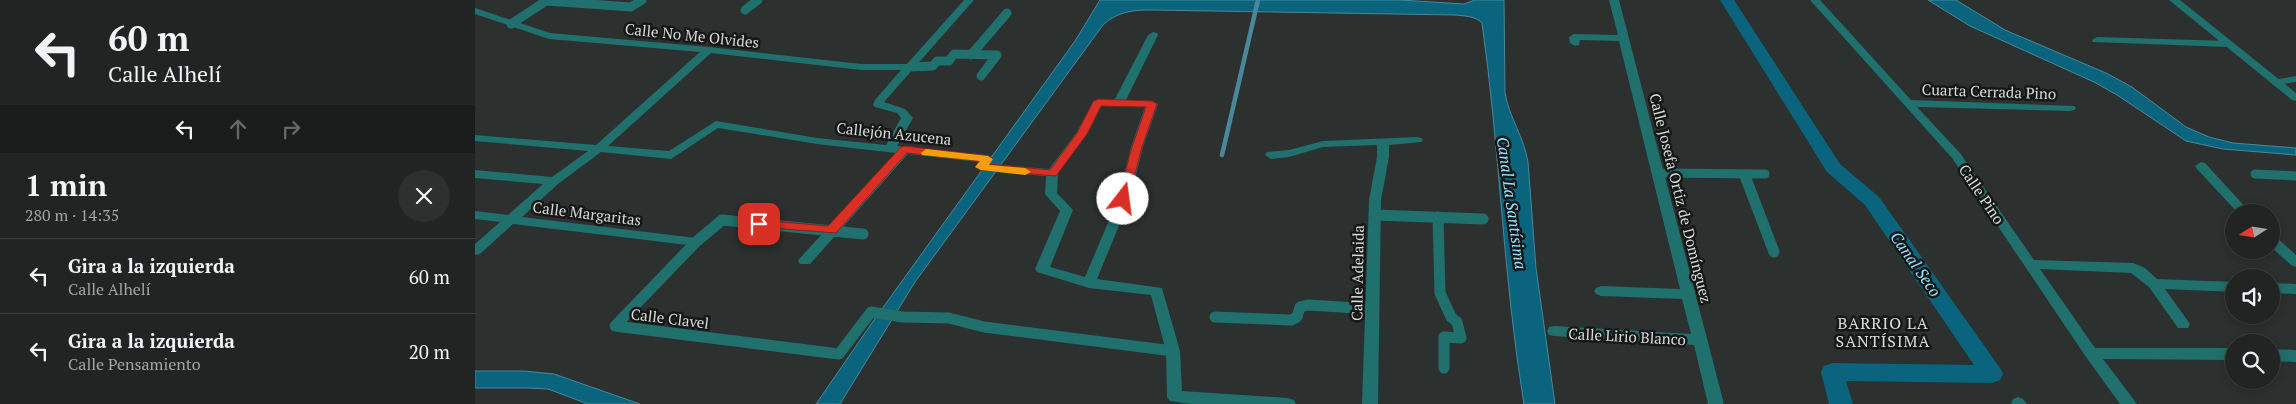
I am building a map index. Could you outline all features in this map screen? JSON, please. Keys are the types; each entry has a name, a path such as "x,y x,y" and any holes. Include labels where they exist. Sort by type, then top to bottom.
{"street":[{"path":"890,149 907,118 901,111 879,105 879,102 969,0"},
{"name":"Calle Josefa Ortiz de Domínguez","path":"1614,0 1716,404"},
{"name":"Calle Pino","path":"1815,0 1878,67 1908,104 1956,156 2091,353 2129,404"},
{"path":"2174,0 2296,98"},
{"name":"Calle No Me Olvides","path":"475,11 549,36 709,50 861,67 910,67"},
{"path":"1119,102 1153,35"},
{"path":"1575,43 1575,37 1624,38"},
{"path":"2097,40 2228,44"},
{"path":"475,251 554,181 597,150 709,50"},
{"path":"2277,82 2296,79"},
{"path":"1089,283 1123,199 1137,147 1152,104 1098,102 1082,134 1053,174 1051,194 1067,210 1042,269 1089,283 1157,291 1173,351 1175,397 1288,404"},
{"name":"Cuarta Cerrada Pino","path":"1908,104 2070,108"},
{"name":"Callejón Azucena","path":"597,150 671,155 716,124 817,141 988,159 981,167 1053,174"},
{"path":"475,138 597,150"},
{"path":"1271,155 1289,153 1323,144 1417,140"},
{"name":"Calle Adelaida","path":"1371,404 1375,200 1383,156 1383,142"},
{"path":"805,261 905,150"},
{"path":"2201,166 2237,204"},
{"name":"Calle Margaritas","path":"475,174 554,181"},
{"name":"Calle Margaritas","path":"475,215 696,242"},
{"path":"2280,248 2296,262"},
{"path":"2031,264 2133,268 2140,271 2154,284 2183,324"},
{"path":"2154,284 2225,287"},
{"path":"2280,288 2296,289"},
{"path":"1601,292 1688,294"},
{"name":"Calle Lirio Blanco","path":"1554,331 1700,340"},
{"path":"2091,353 2225,354"},
{"path":"2280,355 2296,356"}],"lane":[{"path":"511,24 546,1 631,7 641,0"},
{"path":"745,10 758,0"},
{"path":"971,54 1007,12"},
{"path":"910,67 933,66 937,61 949,61 954,54 997,55 981,76"},
{"path":"1658,173 1765,174"},
{"path":"1744,174 1774,252"},
{"path":"2255,174 2296,176"},
{"path":"1375,215 1483,219"},
{"path":"1438,217 1440,293 1442,302 1451,317 1457,322 1461,338 1444,337 1444,368"},
{"name":"Calle Clavel","path":"863,234 723,220 696,242 615,326 839,354 873,313 949,318 984,327 1173,351"},
{"path":"1215,317 1291,320 1297,317 1300,307 1308,305 1373,309"}],"water":[{"name":"Canal La Santísima","path":"1100,0 1400,0 1464,4 1475,0 1504,0 1505,93 1528,162 1536,268 1555,404 1524,404 1511,309 1482,23 1473,18 1455,15 1151,10 1125,13 1114,17 1103,25 915,282 840,404 816,404 874,320 1075,41"},
{"path":"1928,0 1956,0 2005,30 2106,73 2132,87 2186,127 2209,137 2233,143 2296,148 2296,155 2223,149 2186,141 2094,82 1970,26"},
{"path":"475,371 524,371 554,374 640,404 588,404 548,389 475,388"}],"waterway":[{"path":"1222,155 1258,0"},
{"name":"Canal Seco","path":"1727,0 1833,168 1872,201 1992,374 1832,372 1841,404"}],"slow traffic":[{"path":"926,153 988,159 981,167 1025,172"}],"district":[{"name":"BARRIO LA SANTÍSIMA","path":"1883,332"}],"route":[{"path":"759,224 831,230 905,150 988,159 981,167 1053,174 1082,134 1098,102 1152,104 1137,147 1123,199"}]}
